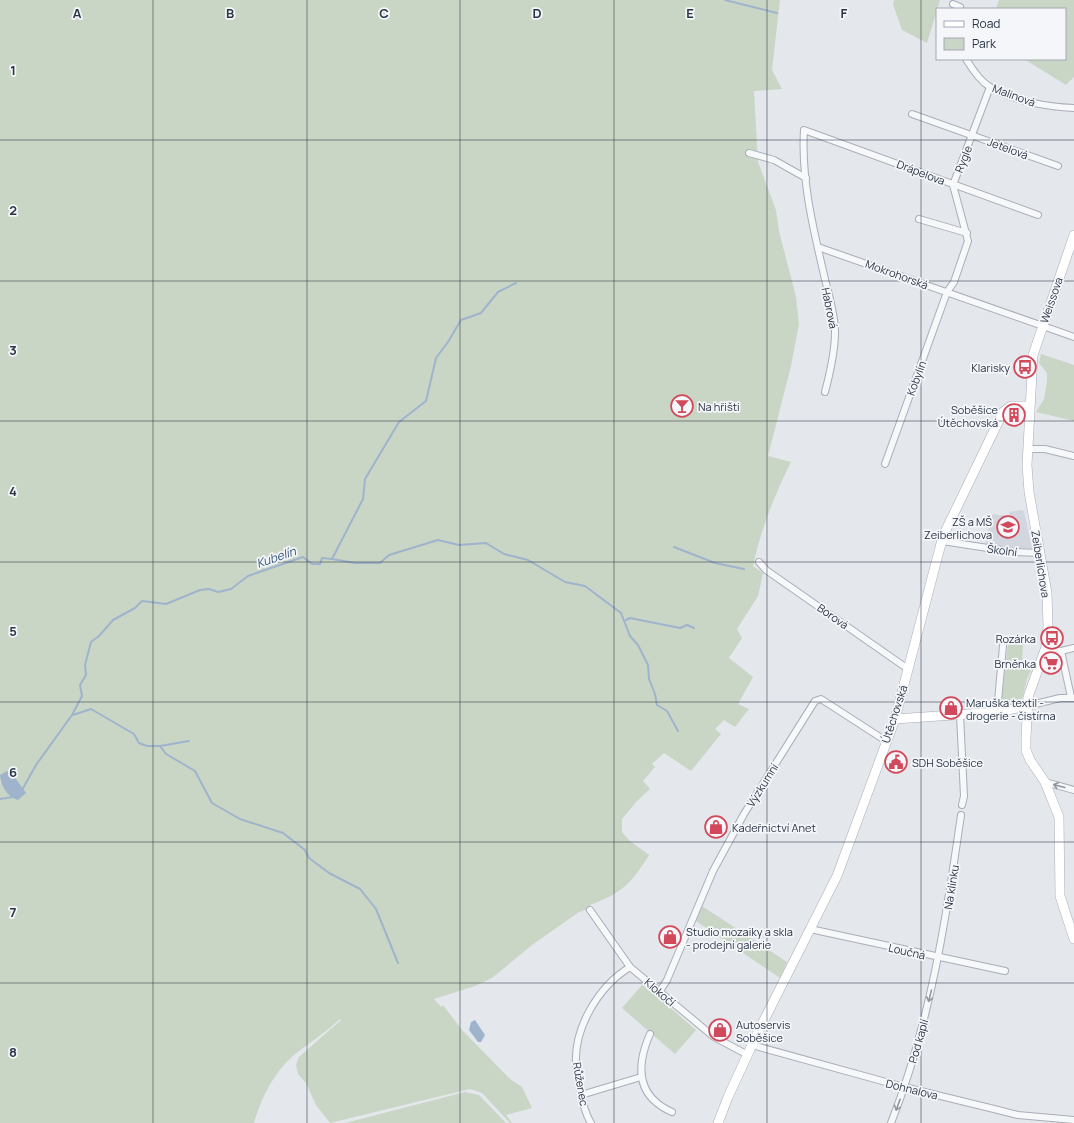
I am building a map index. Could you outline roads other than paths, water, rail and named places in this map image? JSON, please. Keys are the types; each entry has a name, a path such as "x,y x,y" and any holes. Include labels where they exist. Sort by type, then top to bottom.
{"street":[{"path":"953,4 959,8 962,0"},
{"name":"Malinová","path":"967,60 978,77 990,87 1039,104 1074,108"},
{"name":"Rygle","path":"947,292 954,282 968,242 967,233 953,185 990,87"},
{"name":"Jetelová","path":"912,114 1058,166"},
{"name":"Drápelova","path":"806,178 803,157 804,130 1038,215"},
{"path":"750,154 774,160 806,178 818,247"},
{"path":"919,219 967,233"},
{"name":"Weissova","path":"1032,367 1033,349 1074,235"},
{"name":"Mokrohorská","path":"818,247 1074,336"},
{"name":"Habrová","path":"818,247 835,330 831,370 825,392"},
{"name":"Kobylín","path":"885,464 947,292"},
{"name":"Zeiberlichova","path":"1032,367 1027,449 1029,492 1047,593 1048,638 1045,650 1030,688 1027,706 1026,750 1036,771 1045,782 1058,817 1060,896 1074,939"},
{"name":"Útěchovská","path":"718,1123 728,1097 752,1045 837,876 894,719 942,541 1003,412 1011,406 1029,406"},
{"path":"1027,449 1045,449 1074,456"},
{"name":"Školní","path":"942,541 1014,552 1040,553"},
{"name":"Borová","path":"759,562 766,570 908,669"},
{"path":"997,712 1003,646"},
{"path":"1045,650 1061,651 1074,648"},
{"path":"894,719 997,712 1060,698 1073,697 1061,651"},
{"name":"Výzkumní","path":"660,991 667,980 713,871 744,814 815,701 821,699 886,741"},
{"path":"960,715 964,796 962,805"},
{"path":"1045,782 1074,790"},
{"name":"Na klínku","path":"939,958 961,815"},
{"name":"Klokočí","path":"590,910 630,967 714,1037 748,1055"},
{"name":"Loučná","path":"810,929 1005,971"},
{"name":"Pod kaplí","path":"891,1123 904,1087 939,958"},
{"name":"Růženec","path":"592,1123 581,1095 576,1064 579,1038 584,1024 600,994 618,974 630,967"},
{"path":"650,1034 642,1056 641,1077 651,1098 672,1112"},
{"name":"Dohnalova","path":"752,1045 904,1087 1018,1115 1074,1120"},
{"path":"581,1095 641,1077"}],"water":[{"path":"7,771 11,772 26,793 18,800 14,799 8,794 2,783 0,775"},
{"path":"475,1020 485,1035 481,1042 478,1042 469,1030 471,1022"}],"waterway":[{"path":"725,0 777,13"},
{"name":"Kubelín","path":"22,790 36,765 72,715 82,696 80,685 86,675 85,665 91,642 99,636 113,620 135,608 142,601 166,604 200,590 209,589 218,592 231,589 248,576 303,557 312,564 320,564 322,558 332,559 363,499 365,479 399,422 426,401 436,358 448,342 461,320 481,313 498,292 516,283"},
{"path":"332,559 355,563 380,563 389,555 438,540 459,545 486,543 504,554 528,560 565,582 585,586 621,613 630,636 638,645 648,665 649,679 655,694 657,705 667,711 678,731"},
{"path":"674,547 715,563 744,569"},
{"path":"626,620 630,618 680,628 687,625 694,628"},
{"path":"73,715 91,709 134,734 139,743 147,746 160,746 166,754 195,771 212,803 240,819 283,833 305,850 309,858 329,873 360,889 376,909 398,963"},
{"path":"160,746 189,741"},
{"name":"Kubelín","path":"0,799 13,797"}],"place":[{"name":"Klarisky","path":"1025,367"},
{"name":"Na hřišti","path":"682,406"},
{"name":"Soběšice Útěchovská","path":"1014,415"},
{"name":"ZŠ a MŠ Zeiberlichova","path":"1008,527"},
{"name":"Rozárka","path":"1052,638"},
{"name":"Brněnka","path":"1051,663"},
{"name":"Maruška textil - drogerie - čistírna","path":"951,708"},
{"name":"SDH Soběšice","path":"896,762"},
{"name":"Kadeřnictví Anet","path":"716,827"},
{"name":"Studio mozaiky a skla - prodejní galerie","path":"670,937"},
{"name":"Autoservis Soběšice","path":"720,1030"}]}
